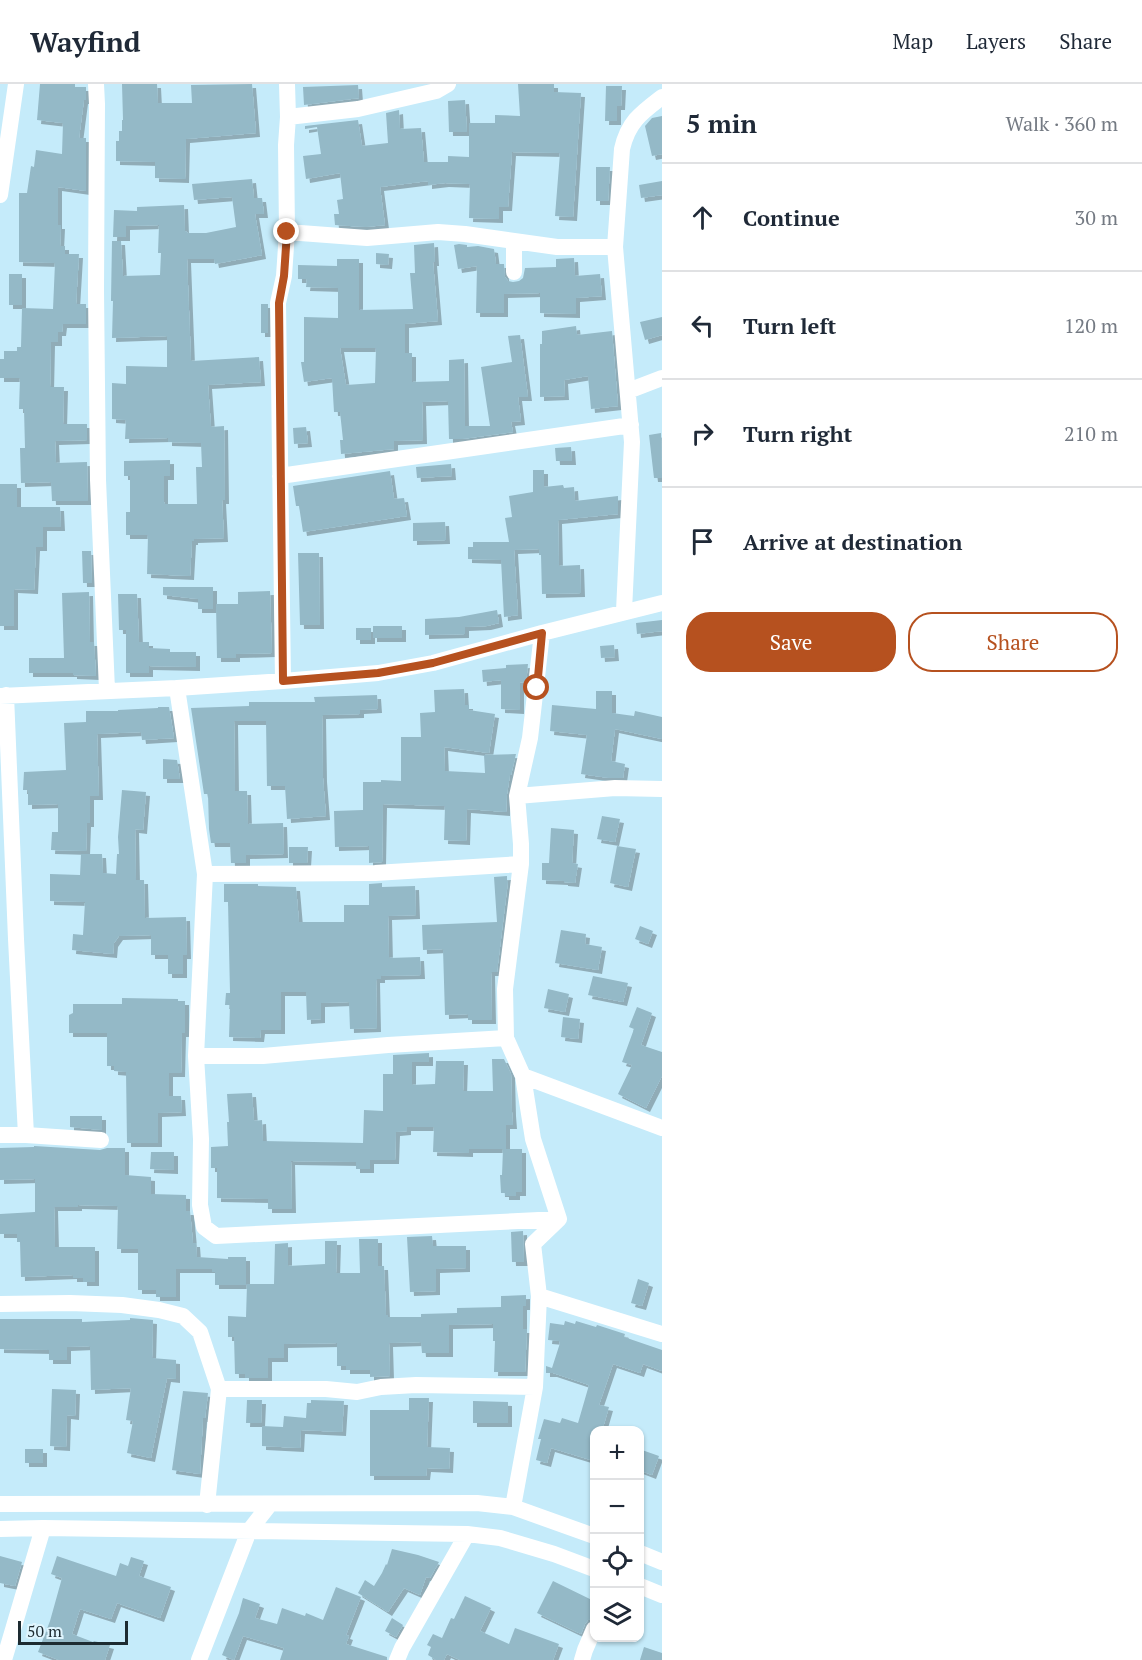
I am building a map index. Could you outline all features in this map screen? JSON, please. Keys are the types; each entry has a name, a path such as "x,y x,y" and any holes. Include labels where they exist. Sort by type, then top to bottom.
{"street":[{"path":"0,195 16,84"},
{"path":"96,84 98,480 107,690"},
{"path":"283,681 279,303 284,276 287,232 285,145 288,117 287,84"},
{"path":"288,117 358,109 436,91 448,84"},
{"path":"624,611 632,442 615,248 622,149 625,134 637,117 662,97"},
{"path":"287,232 367,238 438,232 557,248 615,248"},
{"path":"514,242 514,272"},
{"path":"628,391 662,378"},
{"path":"280,476 631,425"},
{"path":"26,1134 8,940 3,696 177,688 378,673 433,663 624,611 662,603"},
{"path":"542,633 530,738 517,796 521,864 505,989 507,1038 524,1076 533,1139 559,1219"},
{"path":"177,688 205,874 196,1056 201,1139 200,1205 204,1227 216,1236 559,1219"},
{"path":"517,796 615,788 662,789"},
{"path":"205,874 375,873 521,864"},
{"path":"196,1056 263,1056 507,1038"},
{"path":"524,1076 662,1128"},
{"path":"0,1135 26,1134 101,1140"},
{"path":"513,1507 535,1387 539,1296 533,1244 559,1219"},
{"path":"539,1296 662,1334"},
{"path":"0,1304 70,1303 122,1305 159,1310 183,1317 200,1332 219,1389 207,1504"},
{"path":"219,1389 326,1389 357,1392 381,1387 416,1385 535,1387"},
{"path":"0,1504 477,1503 513,1507 590,1535"},
{"path":"200,1660 249,1531 270,1504"},
{"path":"4,1660 43,1528"},
{"path":"0,1530 43,1528 467,1534 500,1539 554,1554 590,1568"},
{"path":"397,1660 467,1534"},
{"path":"644,1555 662,1562"},
{"path":"644,1588 662,1595"},
{"path":"582,1660 590,1638"}],"building":[{"path":"40,84 75,84 75,87 86,87 79,138 86,138 86,191 58,187 58,225 61,225 60,246 65,246 65,254 79,254 76,304 86,304 86,324 63,324 62,332 58,332 58,342 51,342 50,387 64,387 63,424 87,424 87,440 55,441 56,463 87,462 88,501 52,501 51,482 21,483 20,448 25,448 24,409 19,409 20,378 0,378 0,359 4,359 4,351 17,351 17,347 21,347 22,308 53,309 55,263 19,262 19,193 27,193 36,150 62,154 63,123 37,120"},
{"path":"122,84 157,84 158,103 192,103 191,85 252,84 256,133 186,139 185,179 155,178 155,162 116,161 116,141 119,141 119,131 122,131 123,120"},
{"path":"518,84 554,84 554,92 581,93 573,217 555,216 560,153 512,152 508,207 499,207 499,219 469,218 470,184 428,185 428,181 380,187 385,225 366,227 335,225 334,214 339,214 337,200 343,199 340,173 306,179 303,156 321,154 317,127 305,129 305,126 358,120 362,146 388,143 386,113 399,110 400,129 421,128 424,162 448,162 448,156 469,157 469,123 495,123 495,115 520,116"},
{"path":"358,85 359,98 304,105 303,87"},
{"path":"606,86 622,86 621,106 617,106 617,121 605,121"},
{"path":"465,100 467,132 449,132 448,101"},
{"path":"662,116 662,154 652,156 645,126 652,118"},
{"path":"596,167 610,167 608,201 596,201"},
{"path":"252,179 254,198 262,198 264,214 255,214 262,255 215,264 214,259 187,259 191,361 259,357 261,382 208,385 211,427 224,426 225,500 222,500 224,538 194,539 192,541 190,576 147,574 148,535 126,535 126,512 130,512 130,476 124,476 124,461 170,460 170,476 164,476 165,504 197,504 196,467 202,467 201,443 168,442 168,438 125,439 126,420 112,419 112,383 126,384 126,366 167,367 167,336 112,338 112,241 121,241 123,276 160,275 161,253 158,253 159,225 126,226 126,237 113,237 114,210 137,211 137,207 184,205 185,231 188,233 206,233 236,227 232,197 194,200 192,184"},
{"path":"662,181 662,195 641,198 639,185"},
{"path":"434,243 435,262 433,262 438,321 405,324 405,353 412,353 412,382 449,381 449,360 464,359 465,426 490,426 481,367 512,362 508,336 520,335 528,397 518,397 521,421 511,422 513,432 449,439 448,401 422,402 423,440 394,441 394,449 341,454 340,440 343,440 340,412 334,412 332,378 304,382 301,362 304,362 304,317 338,318 338,288 306,287 307,279 298,279 298,265 337,266 337,259 359,259 359,310 413,309 410,273 415,273 414,245","holes":["340,348 376,348 375,383 346,385"]},
{"path":"454,245 467,245 467,247 478,246 494,249 496,264 504,264 505,277 508,281 513,282 523,278 525,268 556,267 556,259 574,258 575,276 600,274 602,296 576,298 576,314 540,313 540,293 504,294 504,313 476,313 477,266 458,269"},
{"path":"376,253 389,254 388,265 376,264"},
{"path":"9,274 22,274 22,305 9,305"},
{"path":"261,304 268,304 268,333 261,333"},
{"path":"662,317 662,335 645,340 640,322"},
{"path":"576,326 577,335 612,331 618,406 591,409 588,376 564,380 565,396 540,397 542,331"},
{"path":"306,427 308,443 294,444 293,428"},
{"path":"661,433 662,478 654,478 649,435"},
{"path":"571,447 572,461 556,461 555,448"},
{"path":"451,464 452,476 417,478 416,467"},
{"path":"533,470 544,470 544,487 563,485 564,488 574,487 575,501 618,496 618,514 558,520 559,566 580,565 581,593 542,594 539,549 514,550 518,615 504,617 501,560 468,559 468,547 473,547 473,542 509,542 505,518 512,517 509,496 533,492"},
{"path":"390,471 394,499 404,498 407,516 303,532 293,486"},
{"path":"0,484 17,484 17,507 60,507 61,527 43,527 43,547 36,547 34,590 14,589 14,626 0,626"},
{"path":"445,522 446,540 413,541 413,523"},
{"path":"82,551 91,551 92,583 83,583"},
{"path":"298,553 319,553 320,625 300,625"},
{"path":"163,587 213,587 213,609 198,609 198,599 163,595"},
{"path":"270,591 272,653 236,654 236,658 217,658 216,604 238,604 238,592"},
{"path":"89,592 90,642 94,642 96,676 73,675 73,673 29,673 29,658 64,658 62,593"},
{"path":"118,594 137,594 139,642 149,642 149,648 170,649 170,652 196,652 196,667 149,666 149,673 126,673 126,630 119,630"},
{"path":"497,610 499,623 465,627 465,634 425,635 425,619 459,617"},
{"path":"662,620 662,631 637,634 636,623"},
{"path":"373,626 402,626 402,638 373,638"},
{"path":"356,628 371,628 371,640 356,640"},
{"path":"614,645 615,657 601,658 600,646"},
{"path":"528,664 526,683 520,682 520,710 501,709 501,680 483,682 482,670 506,668 506,665"},
{"path":"464,689 465,705 469,705 469,710 495,714 489,753 444,747 445,771 485,773 484,755 516,754 510,775 506,812 467,809 466,841 444,840 445,806 383,804 382,862 369,863 369,846 335,847 334,811 363,810 363,782 401,781 401,737 421,737 420,713 435,712 434,690"},
{"path":"596,691 612,691 612,713 634,716 635,711 662,717 662,739 615,729 611,761 625,764 623,778 581,774 587,735 550,731 552,705 596,709"},
{"path":"377,695 378,709 360,710 360,714 322,715 326,816 287,819 285,786 267,786 266,721 234,721 235,791 247,791 248,824 283,823 284,854 246,855 246,863 231,863 230,843 211,843 208,794 204,794 191,708 249,706 249,702 315,702 314,697"},
{"path":"169,707 174,738 142,740 141,732 97,734 99,796 90,796 90,823 87,823 86,851 51,850 52,832 58,832 58,804 28,805 28,790 23,790 24,772 66,770 64,723 86,722 86,711"},
{"path":"163,759 177,760 180,779 163,779"},
{"path":"122,790 146,792 143,830 135,829 136,880 144,880 145,918 186,917 187,955 183,955 183,974 168,974 168,955 151,955 151,935 119,936 114,943 113,954 72,950 73,934 83,935 85,902 50,901 50,874 80,875 81,854 102,854 103,873 116,874"},
{"path":"602,816 620,819 615,842 597,839"},
{"path":"551,828 574,830 572,863 578,864 575,883 542,880 542,863 549,863"},
{"path":"617,846 636,849 628,887 610,883"},
{"path":"289,847 308,847 307,863 289,863"},
{"path":"507,876 497,972 491,972 492,1020 468,1020 468,1014 445,1015 443,949 423,950 422,925 497,922 494,877"},
{"path":"382,883 382,887 415,886 416,915 388,916 389,958 420,957 421,975 381,976 381,979 376,979 377,1028 350,1029 349,1002 321,1003 321,1019 307,1020 306,992 281,992 281,1030 261,1030 260,1038 229,1037 230,1005 225,1005 226,993 230,993 228,902 224,902 224,884 296,887 299,922 344,922 344,905 369,905 369,884"},
{"path":"640,926 653,931 648,944 635,939"},
{"path":"561,930 586,934 585,944 602,947 598,970 555,963"},
{"path":"593,976 628,983 623,1002 588,995"},
{"path":"548,989 569,994 565,1012 544,1008"},
{"path":"122,998 185,1001 181,1073 169,1073 169,1096 181,1096 182,1112 158,1113 158,1143 127,1143 126,1072 114,1071 114,1066 107,1066 107,1033 69,1033 69,1015 73,1013 73,1004 122,1004"},
{"path":"637,1007 652,1013 641,1045 662,1052 662,1076 646,1108 618,1094 632,1065 622,1062 634,1029 629,1027"},
{"path":"563,1017 580,1019 578,1039 561,1037"},
{"path":"429,1053 429,1062 412,1062 412,1085 435,1084 436,1061 464,1061 463,1091 493,1091 492,1059 504,1059 511,1074 513,1125 506,1125 506,1149 469,1149 469,1153 433,1152 434,1127 407,1127 407,1131 396,1132 395,1160 370,1160 370,1169 356,1169 356,1162 291,1161 292,1209 268,1209 268,1199 217,1198 217,1168 211,1168 211,1147 228,1146 227,1094 252,1093 254,1121 262,1120 263,1141 363,1143 364,1110 383,1111 383,1074 393,1074 393,1055"},
{"path":"70,1116 102,1116 102,1130 70,1127"},
{"path":"34,1146 100,1150 125,1148 125,1175 151,1177 151,1194 186,1195 186,1211 190,1211 193,1243 196,1243 197,1257 228,1259 228,1257 246,1257 246,1285 215,1285 215,1272 212,1272 212,1269 176,1269 176,1297 156,1297 156,1290 138,1290 138,1249 117,1249 118,1206 54,1207 55,1247 95,1247 95,1282 83,1282 83,1278 73,1278 73,1275 21,1277 20,1242 17,1242 17,1234 0,1234 0,1214 35,1212 35,1179 0,1180 0,1148"},
{"path":"503,1149 522,1149 522,1192 516,1192 516,1196 505,1196 505,1193 501,1193 500,1175 502,1175"},
{"path":"151,1152 174,1152 174,1170 150,1169"},
{"path":"523,1231 524,1262 512,1262 511,1232"},
{"path":"432,1236 433,1246 466,1246 466,1268 436,1269 436,1291 410,1292 407,1237"},
{"path":"359,1239 378,1239 378,1266 384,1266 386,1315 388,1317 421,1317 421,1314 457,1313 457,1308 501,1307 501,1296 526,1295 526,1306 523,1306 523,1329 527,1329 525,1372 494,1372 493,1324 449,1325 449,1353 422,1353 421,1342 389,1343 390,1376 370,1377 370,1370 346,1370 346,1366 337,1366 337,1343 284,1344 284,1358 268,1358 268,1378 245,1378 245,1374 235,1374 234,1337 228,1337 228,1316 246,1317 247,1284 274,1284 275,1244 288,1243 288,1266 325,1264 325,1241 337,1241 336,1273 360,1273"},
{"path":"638,1279 649,1283 642,1306 631,1303"},
{"path":"130,1318 153,1320 152,1358 176,1360 176,1379 167,1378 151,1458 127,1453 133,1421 126,1420 131,1388 91,1390 90,1346 67,1347 67,1360 49,1360 49,1350 0,1349 0,1319 82,1319 82,1322 130,1320"},
{"path":"565,1321 575,1324 576,1321 596,1327 597,1325 662,1350 662,1371 643,1364 640,1373 613,1364 599,1405 609,1407 603,1426 590,1426 590,1460 551,1448 547,1463 536,1460 541,1439 538,1439 544,1419 560,1423 562,1418 578,1423 589,1385 553,1373 546,1373 546,1366 552,1368 560,1343 548,1340 550,1323 564,1325"},
{"path":"52,1389 76,1390 75,1416 67,1415 66,1447 50,1446"},
{"path":"183,1391 208,1393 205,1418 203,1418 200,1474 172,1470"},
{"path":"409,1398 429,1398 427,1447 450,1448 449,1469 427,1468 426,1476 370,1476 370,1410 409,1410"},
{"path":"247,1400 262,1400 261,1423 246,1423"},
{"path":"311,1400 344,1401 342,1432 301,1430 300,1448 262,1446 262,1426 283,1427 284,1416 306,1418 307,1403 311,1403"},
{"path":"473,1401 508,1402 508,1423 473,1423"},
{"path":"25,1449 43,1449 43,1463 25,1463"},
{"path":"644,1451 659,1456 652,1475 644,1472"},
{"path":"392,1549 439,1562 430,1578 426,1577 420,1595 404,1588 388,1612 358,1593 365,1580 374,1586 387,1565"},
{"path":"0,1556 22,1562 15,1586 0,1583"},
{"path":"57,1556 116,1576 120,1563 128,1566 131,1557 144,1561 139,1576 171,1587 160,1618 117,1603 111,1619 80,1609 72,1634 93,1642 110,1645 105,1660 59,1660 38,1652 50,1621 62,1578 51,1574"},
{"path":"553,1581 590,1599 590,1620 585,1624 581,1634 537,1613"},
{"path":"336,1587 361,1597 346,1635 349,1636 346,1644 387,1657 387,1660 280,1660 284,1648 243,1636 234,1660 222,1655 243,1598 260,1604 255,1618 277,1624 282,1608 305,1616 306,1613 323,1620"},
{"path":"465,1596 491,1608 480,1631 509,1644 515,1628 559,1644 553,1660 460,1660 447,1654 444,1660 436,1660 428,1655 431,1647 427,1645 433,1634 442,1638"},
{"path":"392,1618 403,1625 396,1637 385,1631"},
{"path":"644,1647 662,1653 662,1660 640,1660"}],"route":[{"path":"287,232 284,276 280,290 278,348 283,681 378,673 433,663 542,633 537,688"}]}
